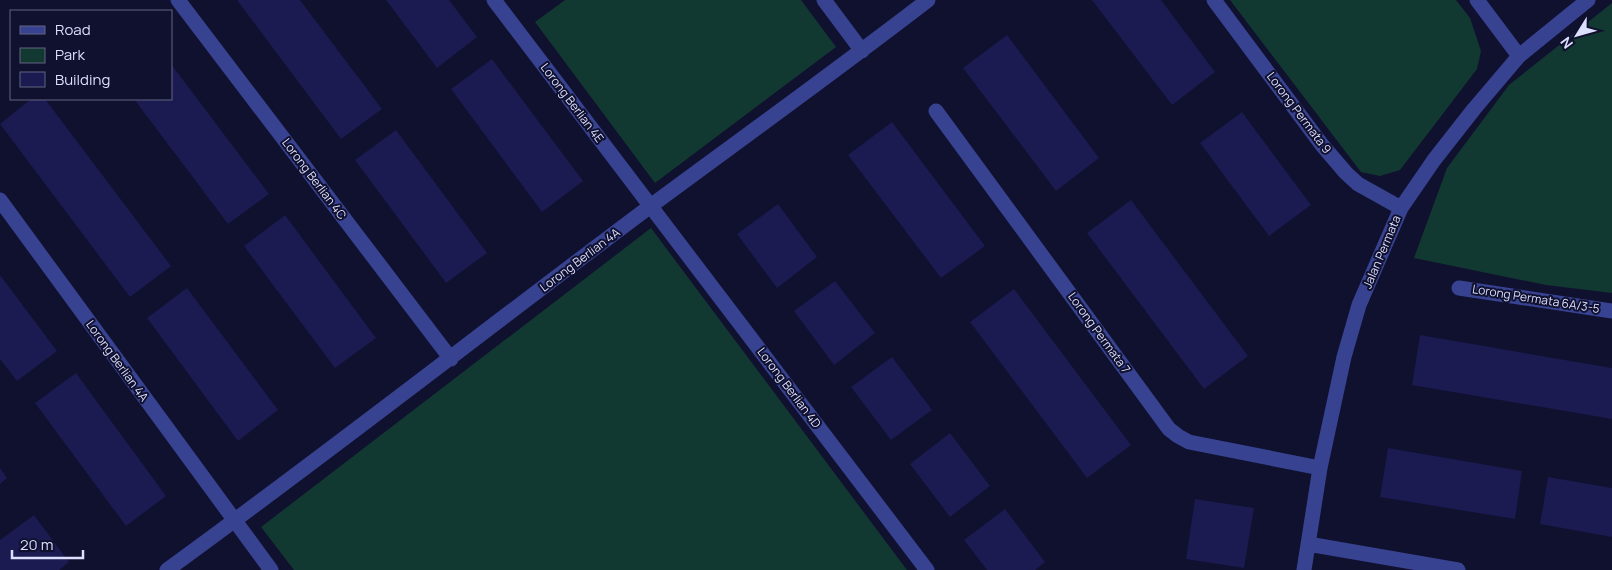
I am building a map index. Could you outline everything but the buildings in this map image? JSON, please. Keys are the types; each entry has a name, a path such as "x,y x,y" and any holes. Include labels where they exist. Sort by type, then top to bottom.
{"street":[{"name":"Lorong Berlian 4C","path":"178,0 451,359"},
{"name":"Lorong Berlian 4E","path":"494,0 651,206"},
{"path":"824,0 862,51"},
{"name":"Lorong Berlian 4A","path":"167,570 234,522 651,206 862,51 928,0"},
{"name":"Lorong Permata 9","path":"1214,0 1322,145 1346,173 1358,184 1401,208"},
{"path":"1477,0 1519,56"},
{"name":"Jalan Permata","path":"1304,570 1320,468 1344,357 1359,305 1401,208 1434,160 1519,56 1588,0"},
{"name":"Lorong Permata 7","path":"936,111 1169,429 1189,442 1320,468"},
{"name":"Lorong Berlian 4A","path":"0,200 234,522"},
{"name":"Lorong Berlian 4D","path":"651,206 928,570"},
{"name":"Lorong Permata 6A/3-5","path":"1460,288 1612,311"},
{"path":"234,522 270,570"},
{"path":"1308,544 1458,570"}],"green space":[{"path":"565,0 801,0 836,47 655,183 535,22"},
{"path":"1230,0 1456,0 1470,18 1481,51 1477,69 1400,170 1380,176 1361,172"},
{"path":"1612,3 1612,293 1546,285 1414,258 1447,168 1509,85"},
{"path":"651,228 907,570 294,570 261,527"}]}
